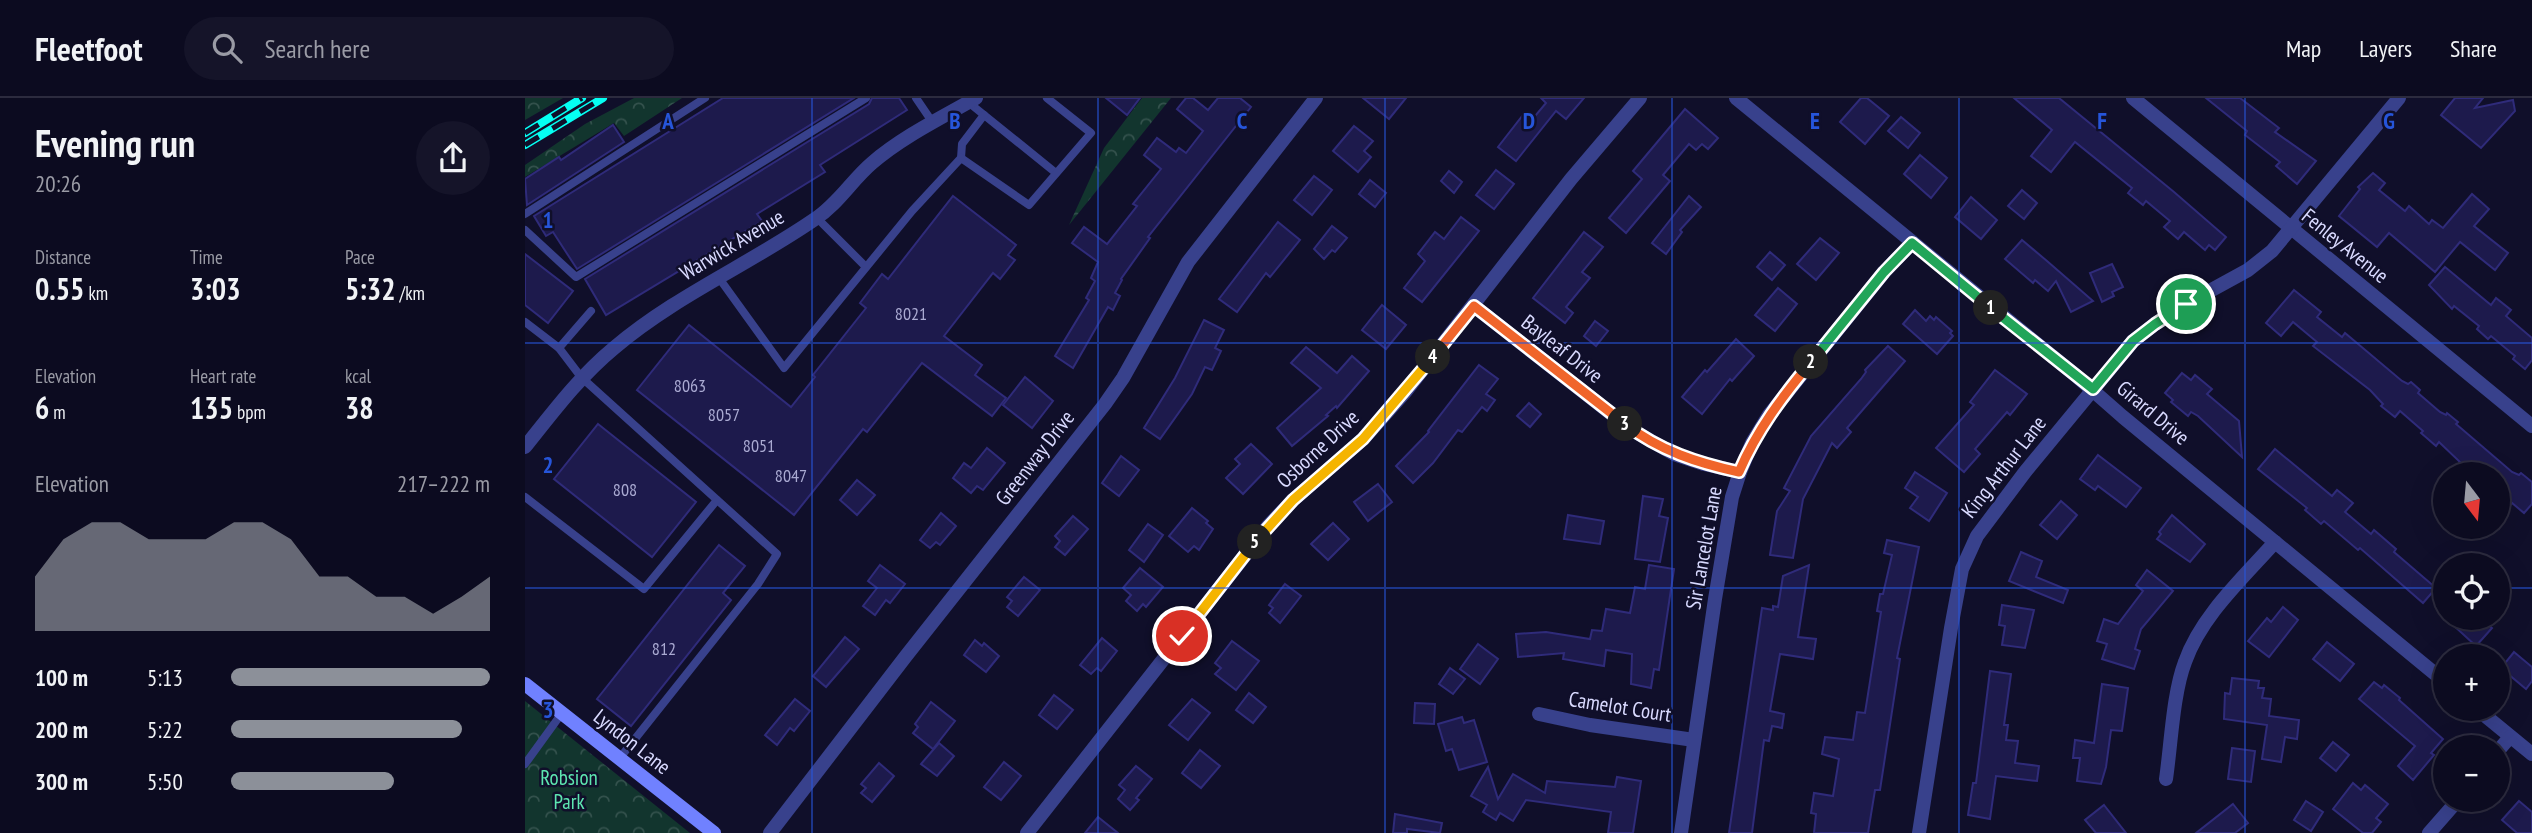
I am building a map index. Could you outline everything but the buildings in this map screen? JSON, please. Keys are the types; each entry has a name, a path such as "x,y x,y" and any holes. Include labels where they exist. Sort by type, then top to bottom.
{"main road":[{"name":"Lyndon Lane","path":"525,684 714,833"}],"street":[{"name":"Greenway Drive","path":"770,833 1105,404 1188,262 1316,98"},
{"name":"Osborne Drive","path":"1027,833 1268,526 1293,500 1363,439 1406,391 1571,179 1640,98"},
{"name":"Girard Drive","path":"1736,98 2093,389 2433,672"},
{"name":"Fenley Avenue","path":"2133,98 2532,426"},
{"name":"King Arthur Lane","path":"1919,833 1944,666 1962,569 1976,536 2133,341 2186,304 2227,284 2272,251 2399,98"},
{"name":"Warwick Avenue","path":"525,447 581,377 615,347 658,314 817,218 852,186 871,164 972,100"},
{"name":"Sir Lancelot Lane","path":"1681,833 1730,509 1739,472 1752,443 1788,389 1884,272 1912,243"},
{"name":"Bayleaf Drive","path":"1474,306 1632,430 1674,454 1739,472"},
{"path":"2166,779 2183,664 2193,643 2231,591 2275,542"},
{"name":"Camelot Court","path":"1539,715 1694,740"},
{"path":"2491,721 2508,735"},
{"path":"2510,737 2532,754"},
{"path":"2429,833 2447,812"}],"lane":[{"path":"525,214 705,98"},
{"path":"525,230 576,277 866,98"},
{"path":"916,98 933,123"},
{"path":"961,158 1029,205 1091,133 1047,98"},
{"path":"972,100 984,115 1056,173"},
{"path":"719,278 784,368 912,211 961,158 962,144 984,115"},
{"path":"817,218 866,267"},
{"path":"559,348 591,311"},
{"path":"525,322 559,348 581,377 777,554 758,584 619,759"},
{"path":"525,497 644,589 717,500"},
{"path":"525,764 562,713"}],"green space":[{"path":"525,98 563,98 525,120"},
{"path":"634,98 682,98 624,136 614,123 525,177 525,165 585,124"},
{"path":"1142,98 1171,98 1069,225 1104,148"},
{"name":"Robsion Park","path":"525,701 690,833 525,833"}],"railway":[{"path":"525,133 582,98"},
{"path":"525,145 603,98"}],"route":[{"path":"1182,636 1268,526 1293,500 1363,439 1406,391 1474,306 1632,430 1674,454 1739,472 1752,443 1788,389 1884,272 1912,243 2093,389 2133,341 2186,304"}]}
